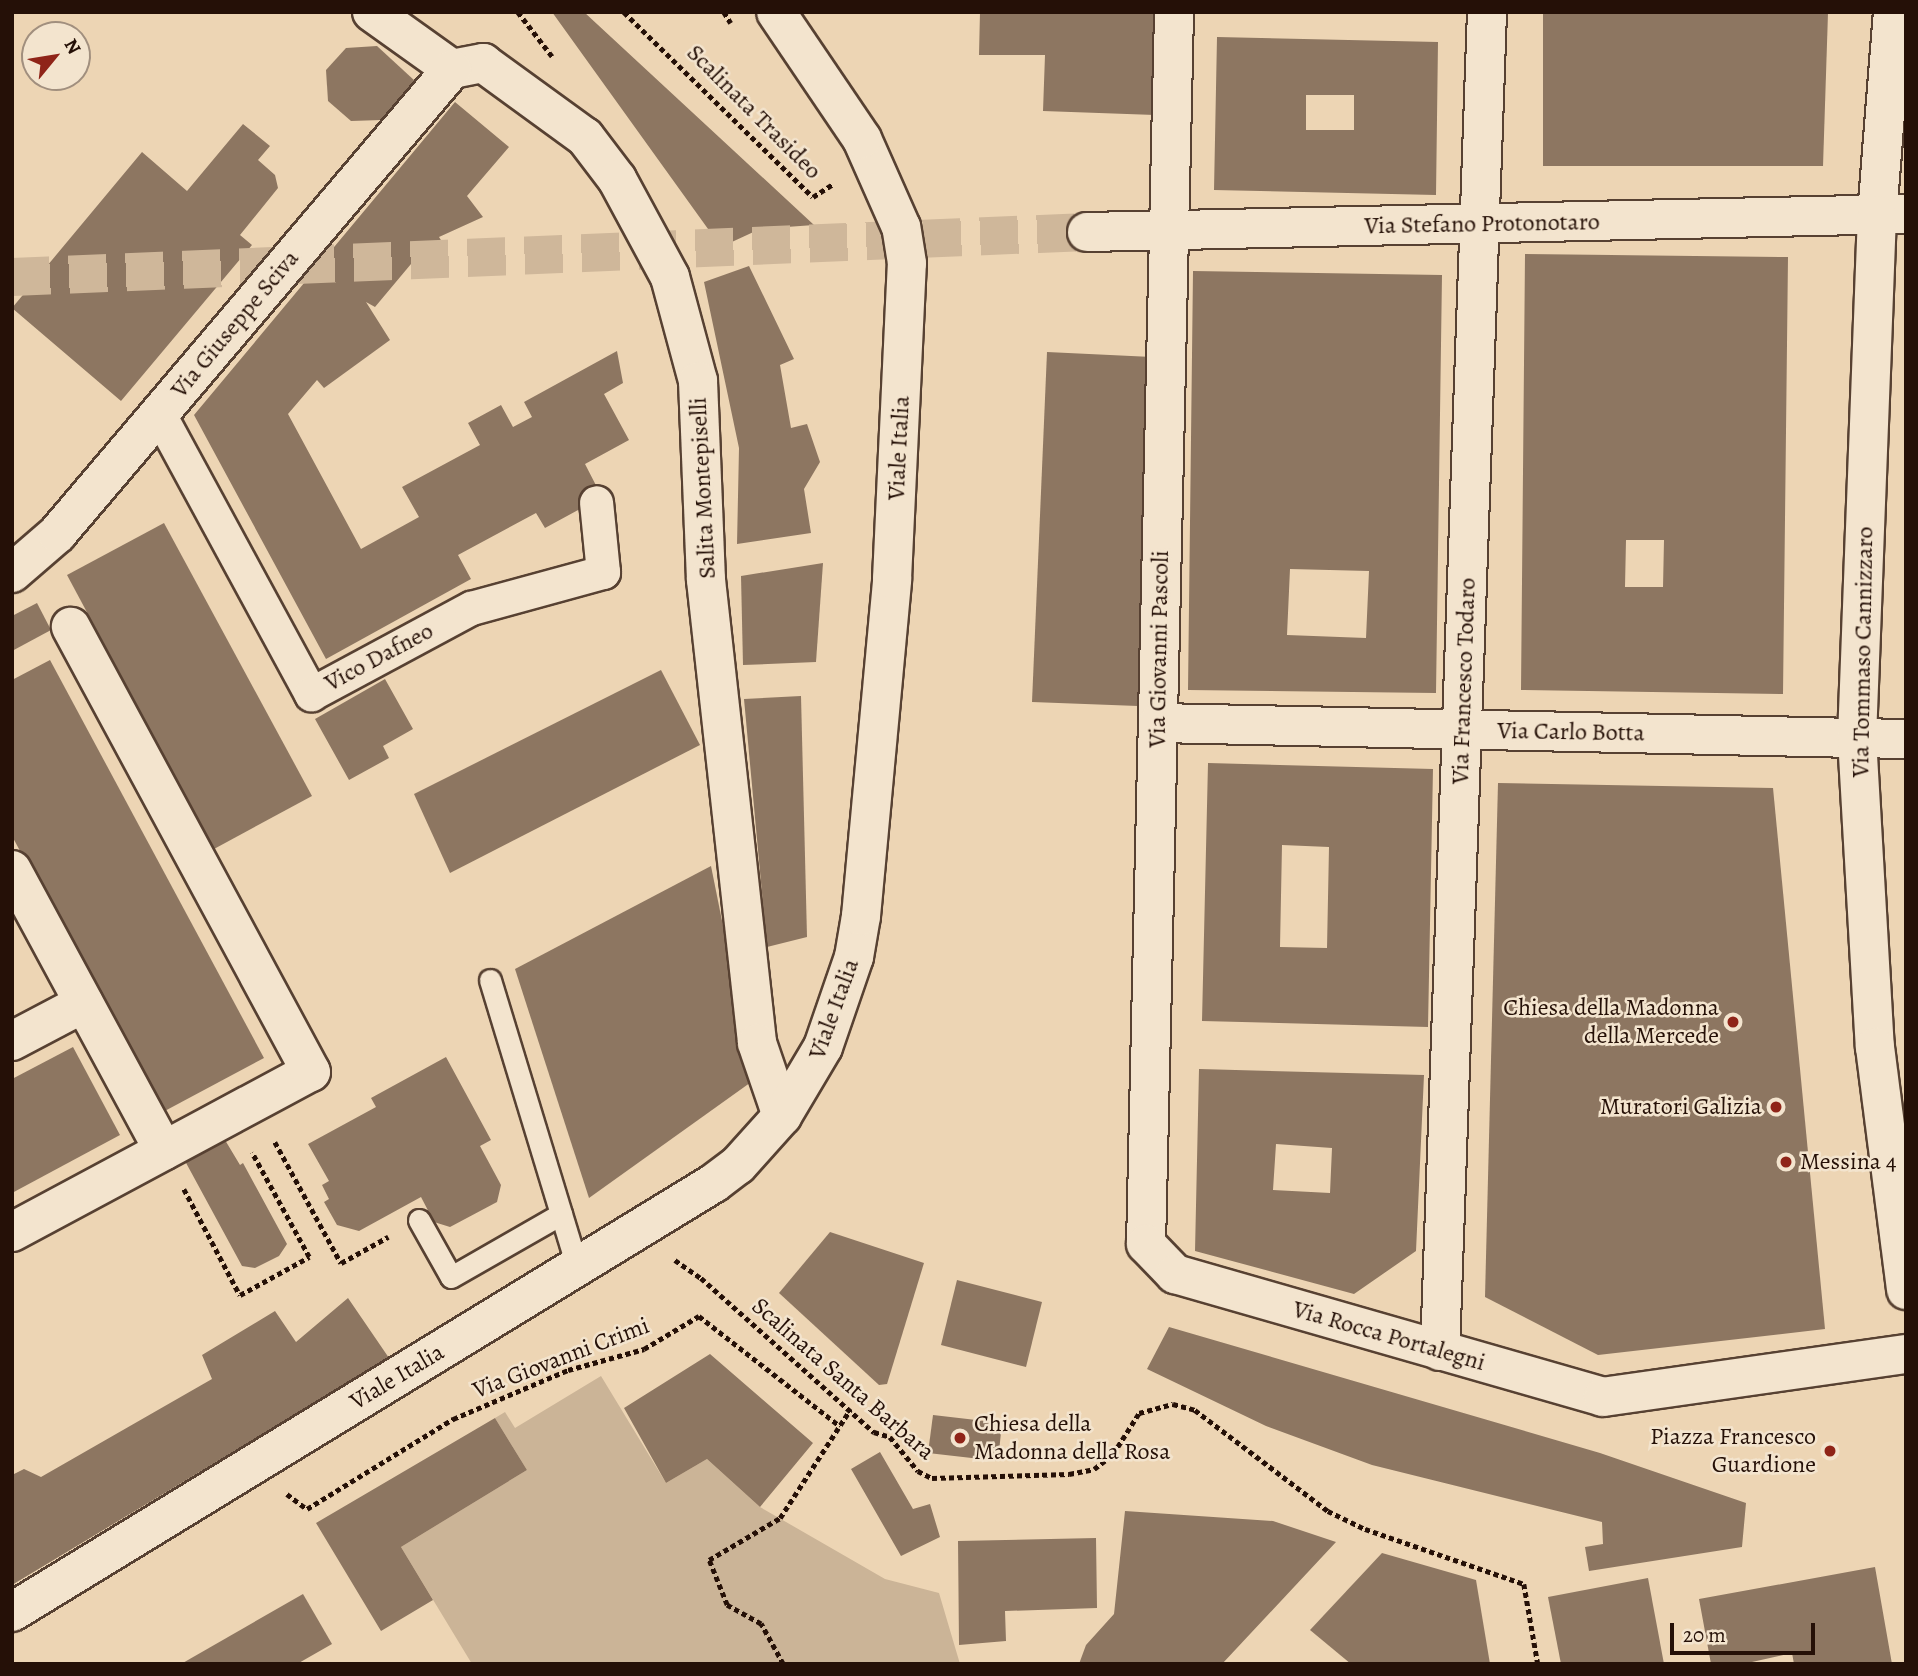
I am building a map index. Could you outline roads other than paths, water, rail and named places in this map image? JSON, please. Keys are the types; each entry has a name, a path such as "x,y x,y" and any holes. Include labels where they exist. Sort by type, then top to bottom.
{"street":[{"path":"372,12 452,69"},
{"name":"Viale Italia","path":"12,1612 634,1233 738,1165 782,1116 823,1047 854,957 861,916 892,579 907,263 901,227 862,139 776,12"},
{"name":"Via Giovanni Pascoli","path":"1174,12 1146,1244 1175,1274"},
{"name":"Via Francesco Todaro","path":"1440,1351 1488,12"},
{"name":"Via Tommaso Cannizzaro","path":"1893,12 1891,215 1857,738 1875,1047 1906,1290"},
{"name":"Salita Montepiselli","path":"452,69 483,63 591,144 653,240 682,312 698,381 706,580 757,1043 782,1116"},
{"name":"Via Giuseppe Sciva","path":"12,572 49,542 452,69"},
{"name":"Via Stefano Protonotaro","path":"1087,232 1891,215"},
{"name":"Vico Dafneo","path":"159,414 311,694 471,608 603,572 596,502"},
{"path":"12,1232 311,1072 71,627"},
{"name":"Via Carlo Botta","path":"1158,723 1906,739"},
{"path":"12,870 164,1151"},
{"path":"12,1041 84,1003"},
{"name":"Via Rocca Portalegni","path":"1175,1274 1603,1398 1906,1354"}],"lane":[{"path":"490,980 577,1267"},
{"path":"419,1220 451,1277 561,1214"}],"tunnel":[{"path":"12,277 1087,232"}],"place":[{"name":"Chiesa della Madonna della Mercede","path":"1733,1022"},
{"name":"Muratori Galizia","path":"1776,1107"},
{"name":"Messina 4","path":"1786,1162"},
{"name":"Chiesa della Madonna della Rosa","path":"960,1438"},
{"name":"Piazza Francesco Guardione","path":"1830,1451"}]}
